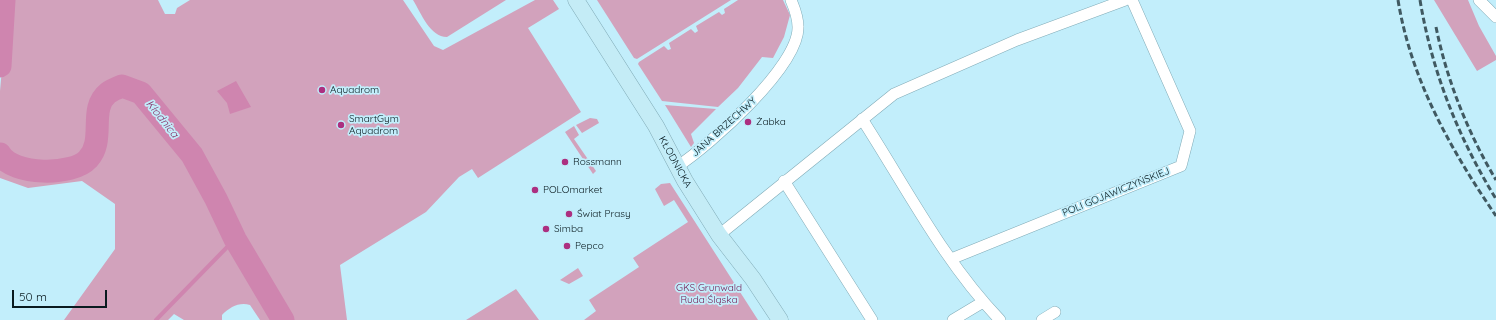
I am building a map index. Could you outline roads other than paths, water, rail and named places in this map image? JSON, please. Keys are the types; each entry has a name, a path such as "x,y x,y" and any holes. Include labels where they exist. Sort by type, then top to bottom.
{"street":[{"name":"KŁODNICKA","path":"576,0 656,126 685,181 719,235 754,279 780,320"},
{"path":"719,235 784,181 894,94 1017,40 1125,0"},
{"name":"POLI GOJAWICZYŃSKIEJ","path":"951,260 1181,166 1190,131 1132,0"},
{"path":"1479,0 1496,17"},
{"name":"JANA BRZECHWY","path":"678,166 707,146 757,99 790,52 798,27 793,1"},
{"path":"862,119 951,260 983,302 1000,320"},
{"path":"784,181 872,320"},
{"path":"953,320 983,302"},
{"path":"1042,320 1055,312"}],"waterway":[{"name":"Kłodnica","path":"0,66 4,0"},
{"name":"Kłodnica","path":"0,154 7,161 30,170 57,171 80,165 88,159 96,143 99,107 102,100 108,93 122,86 141,93 192,155 216,199 235,239 283,320"},
{"path":"156,320 235,239"}],"railway":[{"path":"1398,0 1404,30 1412,58 1435,113 1464,166 1496,216"},
{"path":"1420,0 1432,53 1448,103 1458,128 1482,176 1496,199"},
{"path":"1436,27 1452,87 1476,144 1496,180"}],"place":[{"name":"Aquadrom","path":"322,90"},
{"name":"Żabka","path":"748,122"},
{"name":"SmartGym Aquadrom","path":"341,125"},
{"name":"Rossmann","path":"565,162"},
{"name":"POLOmarket","path":"535,190"},
{"name":"Świat Prasy","path":"569,214"},
{"name":"Simba","path":"546,229"},
{"name":"Pepco","path":"567,246"}],"park label":[{"name":"GKS Grunwald Ruda Śląska","path":"709,294"}]}
